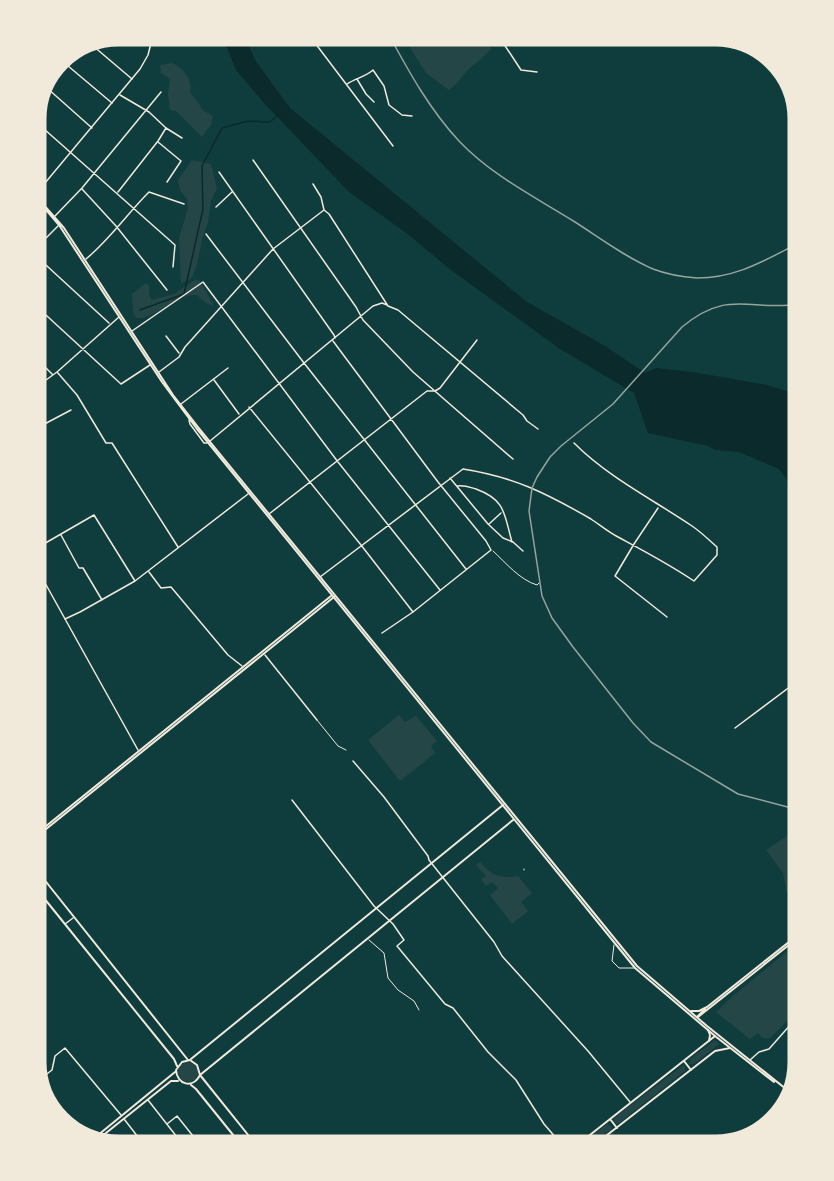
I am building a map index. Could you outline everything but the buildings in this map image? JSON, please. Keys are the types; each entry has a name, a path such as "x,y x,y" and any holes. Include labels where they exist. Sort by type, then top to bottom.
{"main road":[{"path":"45,206 55,216 180,404 319,578"},
{"path":"45,208 59,225 189,419 209,442"},
{"path":"250,493 510,813"},
{"path":"45,828 333,596"},
{"path":"394,670 637,966 730,1048 784,1088"},
{"path":"102,1134 170,1077 180,1063 189,1060 503,805"},
{"path":"503,805 510,813"},
{"path":"496,811 506,809"},
{"path":"188,1084 195,1082 200,1075 515,818"},
{"path":"515,818 635,968 708,1030 784,1088"},
{"path":"45,882 189,1060 197,1065 200,1075 249,1136"},
{"path":"45,900 173,1058 177,1065 177,1077 181,1082"},
{"path":"693,1017 697,1017 789,945"},
{"path":"688,1010 707,1009"},
{"path":"706,1026 704,1017 707,1009"},
{"path":"697,1017 702,1025"},
{"path":"708,1030 709,1042"},
{"path":"589,1136 716,1035"},
{"path":"607,1136 715,1051 730,1048"},
{"path":"684,1061 691,1070"},
{"path":"123,1117 171,1081 181,1082 196,1088 234,1136"},
{"path":"610,1119 617,1128"}],"street":[{"path":"317,45 393,146"},
{"path":"505,45 521,70 537,72"},
{"path":"45,184 140,69 151,46"},
{"path":"97,49 132,79"},
{"path":"68,66 112,103"},
{"path":"346,84 357,78 365,77 374,70 384,86 389,105 402,115 412,116"},
{"path":"357,78 374,102"},
{"path":"51,92 92,128"},
{"path":"55,216 82,188 161,92"},
{"path":"119,95 158,119 166,128 182,138"},
{"path":"117,193 166,128"},
{"path":"45,129 175,245 173,267"},
{"path":"158,141 181,161 167,182"},
{"path":"253,160 356,307 361,318 400,359 513,459"},
{"path":"219,172 391,420 491,550 525,579 533,584 539,583"},
{"path":"313,184 321,197 324,210 388,306"},
{"path":"82,188 167,290"},
{"path":"85,260 149,192 184,204"},
{"path":"216,207 233,192"},
{"path":"158,372 179,357 180,353 273,249 324,210"},
{"path":"45,239 59,225"},
{"path":"206,234 304,363 466,568"},
{"path":"45,264 110,324"},
{"path":"132,332 203,282 338,462 440,590"},
{"path":"209,442 376,304 398,310 524,414 527,421 538,429"},
{"path":"45,314 121,384 151,364"},
{"path":"45,380 120,317"},
{"path":"166,336 180,353"},
{"path":"269,515 427,391 440,388 477,340"},
{"path":"45,367 53,375"},
{"path":"180,404 228,368"},
{"path":"57,372 77,395 106,443 112,443 178,548"},
{"path":"213,379 240,416"},
{"path":"249,407 362,545 413,612"},
{"path":"45,424 71,410"},
{"path":"319,578 440,484 463,469 498,476 532,488 594,521 694,581 717,555 717,547 692,526 588,458 574,443"},
{"path":"449,478 488,524 503,538 513,542 523,551"},
{"path":"456,486 466,486 490,494 496,499 513,542"},
{"path":"65,619 149,572 250,493"},
{"path":"659,506 615,576 667,616"},
{"path":"488,524 502,511"},
{"path":"45,543 94,515 135,581"},
{"path":"60,534 79,568 83,568 102,600"},
{"path":"382,633 413,612 491,550"},
{"path":"149,572 161,588 171,587 228,656 244,668"},
{"path":"45,583 139,752"},
{"path":"263,653 338,746 346,750"},
{"path":"735,728 789,688"},
{"path":"352,761 384,797 442,878 517,974 588,1051 631,1102"},
{"path":"292,800 376,908 404,940 397,946 445,1004 453,1008 488,1052 516,1080 554,1136"},
{"path":"65,924 74,918"},
{"path":"368,938 384,953 388,978 398,990 414,1001 419,1010"},
{"path":"615,943 612,961 619,968 635,968"},
{"path":"750,1060 759,1052 769,1049 789,1027"},
{"path":"47,1074 52,1070 55,1056 65,1048 137,1136"},
{"path":"147,1100 176,1136"},
{"path":"166,1124 177,1116 193,1136"}],"shaded area":[{"path":"226,45 248,45 255,60 290,108 527,302 605,346 645,373 656,368 693,372 767,385 789,392 789,482 779,469 739,452 715,450 708,446 648,433 634,393 560,349 349,192 264,103 236,70"},
{"path":"408,45 490,45 491,49 449,90 426,73"},
{"path":"172,63 186,74 191,87 190,92 204,111 213,116 211,125 202,137 176,111 170,110 168,94 170,79 161,73 160,65"},
{"path":"192,160 211,164 217,188 211,201 208,223 192,278 181,283 179,238 188,208 187,199 180,190 178,180"},
{"path":"195,280 200,281 214,306 206,303 197,295 189,295 152,315 136,318 133,312 132,294 146,283 149,286 152,300 174,294"},
{"path":"399,715 405,722 416,716 437,741 431,746 435,753 400,781 368,740"},
{"path":"789,835 789,901 783,873 766,850"},
{"path":"480,862 496,875 518,876 532,893 521,902 528,911 512,924 490,895 498,888 492,882 486,886 481,879 486,876 476,865"},
{"path":"789,950 789,1019 770,1038 763,1038 758,1033 750,1039 716,1012"},
{"path":"715,1040 719,1044 694,1064 689,1064 690,1059"},
{"path":"188,1062 195,1065 198,1072 195,1079 188,1082 181,1079 178,1072 181,1065"},
{"path":"685,1066 685,1071 618,1124 613,1122 614,1118"},
{"path":"607,1124 611,1126 611,1130 603,1136 592,1136"}],"waterway":[{"path":"140,310 184,294 203,209 202,166 222,128 248,121 270,122 277,116"}],"railway":[{"path":"394,45 429,104 448,129 472,153 514,185 643,264 675,275 711,277 750,267 789,248"},
{"path":"789,305 727,305 713,308 682,327 613,404 550,457 532,488 529,511 542,596 552,618 633,723 651,742 738,794 789,807"}]}
